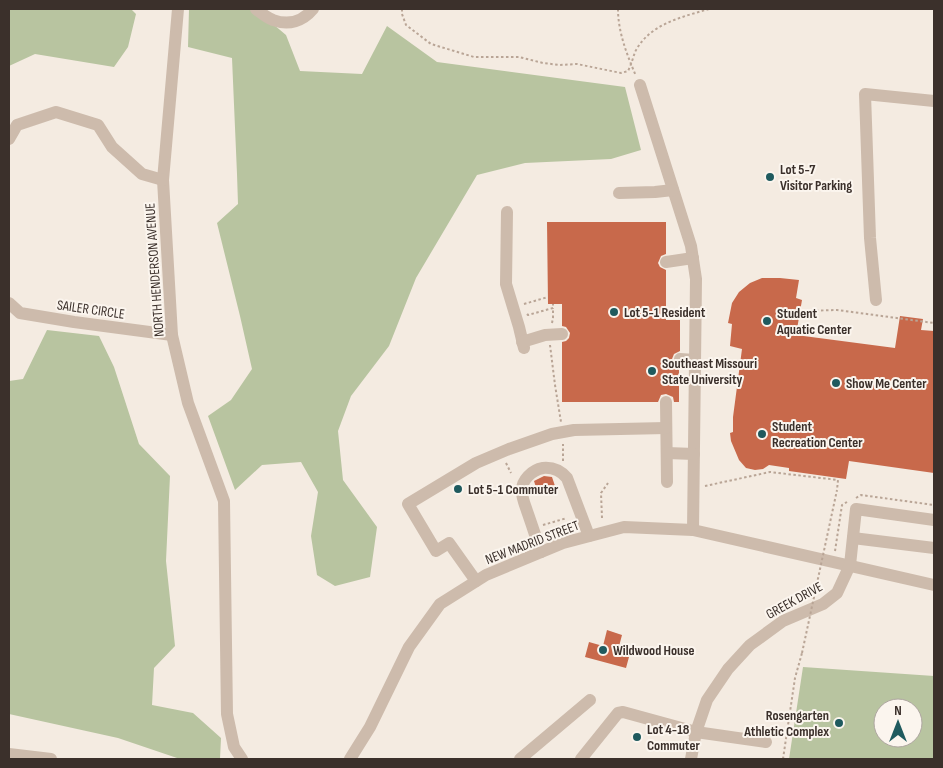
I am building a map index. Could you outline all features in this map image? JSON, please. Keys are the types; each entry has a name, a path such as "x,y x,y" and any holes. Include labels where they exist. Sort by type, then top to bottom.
{"street":[{"name":"NORTH HENDERSON AVENUE","path":"178,9 163,180 172,336 188,403 224,501 227,714 233,753 242,759"},
{"path":"256,9 271,20 286,23 304,19 313,9"},
{"path":"640,85 691,246 696,279 693,530"},
{"path":"876,300 870,238 865,94 934,102"},
{"path":"9,138 17,125 56,112 98,125 112,147 142,174 163,180"},
{"path":"619,193 673,190"},
{"path":"507,212 506,284 523,345 545,335 556,334"},
{"path":"666,262 693,258"},
{"name":"SAILER CIRCLE","path":"9,303 20,313 172,336"},
{"path":"680,359 695,360"},
{"path":"666,402 667,482"},
{"path":"476,581 449,543 436,551 408,504 476,464 509,449 552,434 574,430 666,428"},
{"path":"667,453 694,454"},
{"path":"541,552 522,491 524,482 533,472 543,468 553,468 561,471 568,478 590,536"},
{"name":"GREEK DRIVE","path":"691,759 696,732 707,700 728,668 750,645 782,621 822,604 837,593 850,565 856,509 934,520"},
{"name":"NEW MADRID STREET","path":"350,759 370,727 409,647 440,604 486,575 564,543 624,527 693,530 934,585"},
{"path":"853,538 934,548"},
{"path":"520,759 590,700"},
{"path":"581,759 618,713 623,712 696,732 766,742"},
{"path":"9,754 51,759"}],"path":[{"path":"402,9 406,25 431,44 474,57 519,57 543,63 577,64 621,73 628,71 642,41 664,24 709,9"},
{"path":"618,9 618,19 625,47 640,85"},
{"path":"548,297 524,304 528,315 553,308"},
{"path":"553,304 553,318 550,328 556,334 552,361 564,449 563,461"},
{"path":"801,311 837,310 934,323"},
{"path":"701,487 770,472 838,480 802,653 795,678 783,759"},
{"path":"602,518 601,493 608,483"},
{"path":"542,525 568,518"}],"green space":[{"path":"9,9 131,9 136,14 128,47 114,67 35,54 9,66"},
{"path":"189,9 255,9 286,35 300,71 362,74 387,26 437,62 625,87 641,150 611,159 525,163 477,175 416,278 389,346 351,396 338,431 343,480 377,527 370,577 335,586 317,575 311,536 318,492 301,462 262,465 235,490 208,416 231,400 252,369 217,223 238,204 232,58 188,47"},
{"path":"47,330 99,336 114,367 139,444 170,476 166,561 175,646 154,668 152,705 193,713 221,738 220,759 180,759 118,738 9,714 9,381 23,379"},
{"name":"Rosengarten Athletic Complex","path":"803,667 934,676 934,759 789,759"}],"building":[{"name":"Lot 5-1 Resident","path":"547,222 666,222 666,254 661,256 658,263 660,267 666,270 666,320 680,320 680,351 674,354 672,359 675,365 679,367 679,402 674,402 673,397 666,394 661,395 658,402 562,402 562,342 569,338 570,333 566,327 562,326 562,304 548,304"},
{"name":"Show Me Center","path":"762,278 799,280 796,298 802,300 796,335 895,348 900,316 923,319 921,330 934,331 934,473 849,461 846,479 789,471 789,468 769,465 763,469 746,468 739,460 731,441 730,433 733,432 733,417 742,349 730,346 732,324 728,323 732,303 739,292 750,283"},
{"path":"544,476 552,477 556,489 538,494 534,481"},
{"name":"Wildwood House","path":"607,630 622,635 617,654 629,657 626,668 585,657 589,642 603,646"}],"place":[{"name":"Lot 5-7 Visitor Parking","path":"770,177"},
{"name":"Lot 5-1 Resident","path":"614,312"},
{"name":"Student Aquatic Center","path":"767,321"},
{"name":"Southeast Missouri State University","path":"652,371"},
{"name":"Show Me Center","path":"836,383"},
{"name":"Student Recreation Center","path":"762,434"},
{"name":"Lot 5-1 Commuter","path":"458,489"},
{"name":"Wildwood House","path":"603,650"},
{"name":"Rosengarten Athletic Complex","path":"839,723"},
{"name":"Lot 4-18 Commuter","path":"637,737"}]}
